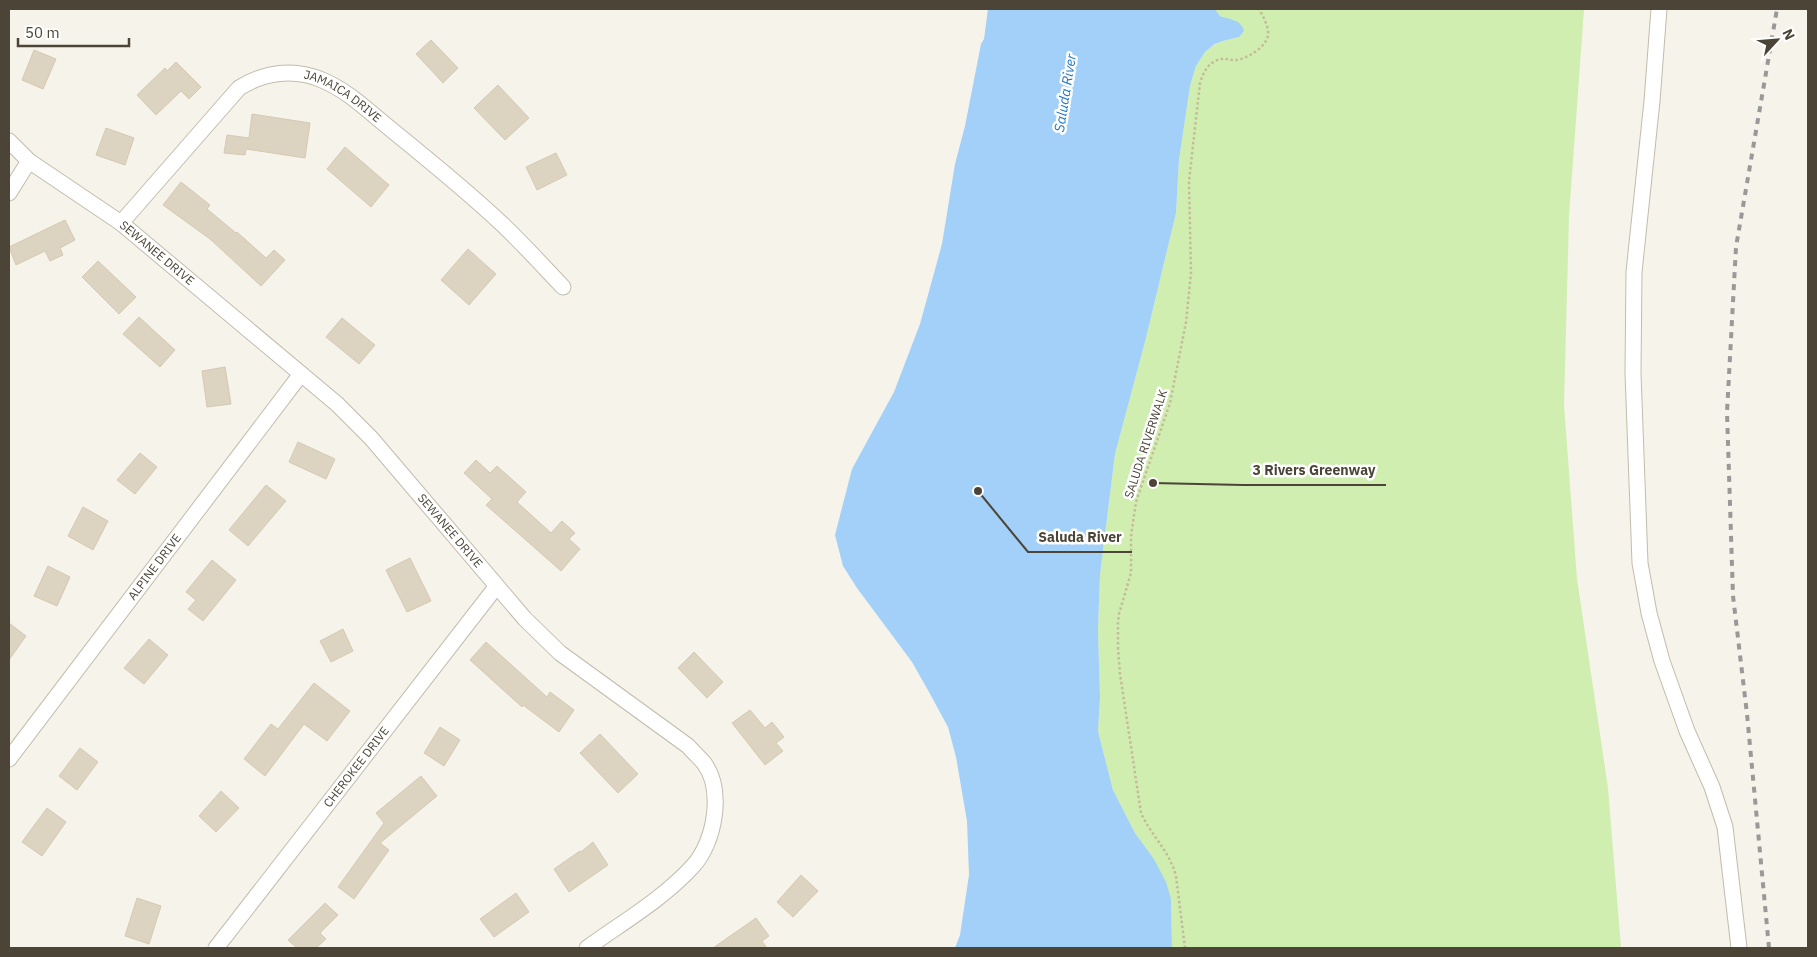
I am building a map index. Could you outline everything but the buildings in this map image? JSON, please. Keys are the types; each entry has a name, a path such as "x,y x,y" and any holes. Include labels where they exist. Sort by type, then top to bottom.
{"street":[{"path":"1659,9 1652,101 1634,272 1633,373 1640,563 1649,613 1662,661 1687,732 1712,787 1725,827 1739,948"},
{"name":"JAMAICA DRIVE","path":"121,223 239,88 251,80 265,75 283,72 302,74 321,79 343,90 446,173 503,226 563,287"},
{"name":"SEWANEE DRIVE","path":"9,141 29,161 121,223 337,404 371,438 525,619 560,653 688,746 704,764 714,786 716,810 709,839 694,864 670,888 587,948"},
{"path":"9,193 29,161"},
{"name":"ALPINE DRIVE","path":"9,759 301,374"},
{"name":"CHEROKEE DRIVE","path":"216,948 496,587"}],"path":[{"name":"SALUDA RIVERWALK","path":"1185,948 1173,865 1168,854 1141,814 1120,674 1118,648 1119,614 1131,573 1131,536 1134,508 1145,471 1170,403 1188,308 1191,273 1189,181 1200,83 1204,71 1214,61 1219,59 1240,59 1261,47 1268,36 1260,9"}],"green space":[{"path":"1215,9 1584,9 1569,216 1564,405 1577,579 1608,788 1621,948 1172,948 1171,899 1154,859 1135,833 1113,790 1098,731 1100,698 1098,630 1100,575 1115,454 1146,338 1176,213 1179,160 1190,86 1196,66 1205,52 1216,44 1239,37 1233,20 1220,16"}],"water":[{"name":"Saluda River","path":"988,9 1215,9 1220,16 1238,22 1244,31 1239,37 1215,44 1205,52 1196,66 1190,86 1179,160 1176,213 1146,338 1115,454 1100,575 1098,630 1100,698 1098,731 1113,790 1135,833 1154,859 1166,882 1171,899 1172,948 955,948 960,935 969,875 967,821 956,757 948,727 912,662 843,566 835,535 852,469 894,392 920,324 942,244 955,164 965,126 981,44 984,39"}],"railway":[{"path":"1769,948 1747,714 1733,596 1727,412 1736,247 1777,9"}],"place":[{"name":"3 Rivers Greenway","path":"1153,483"},
{"name":"Saluda River","path":"978,491"}]}
